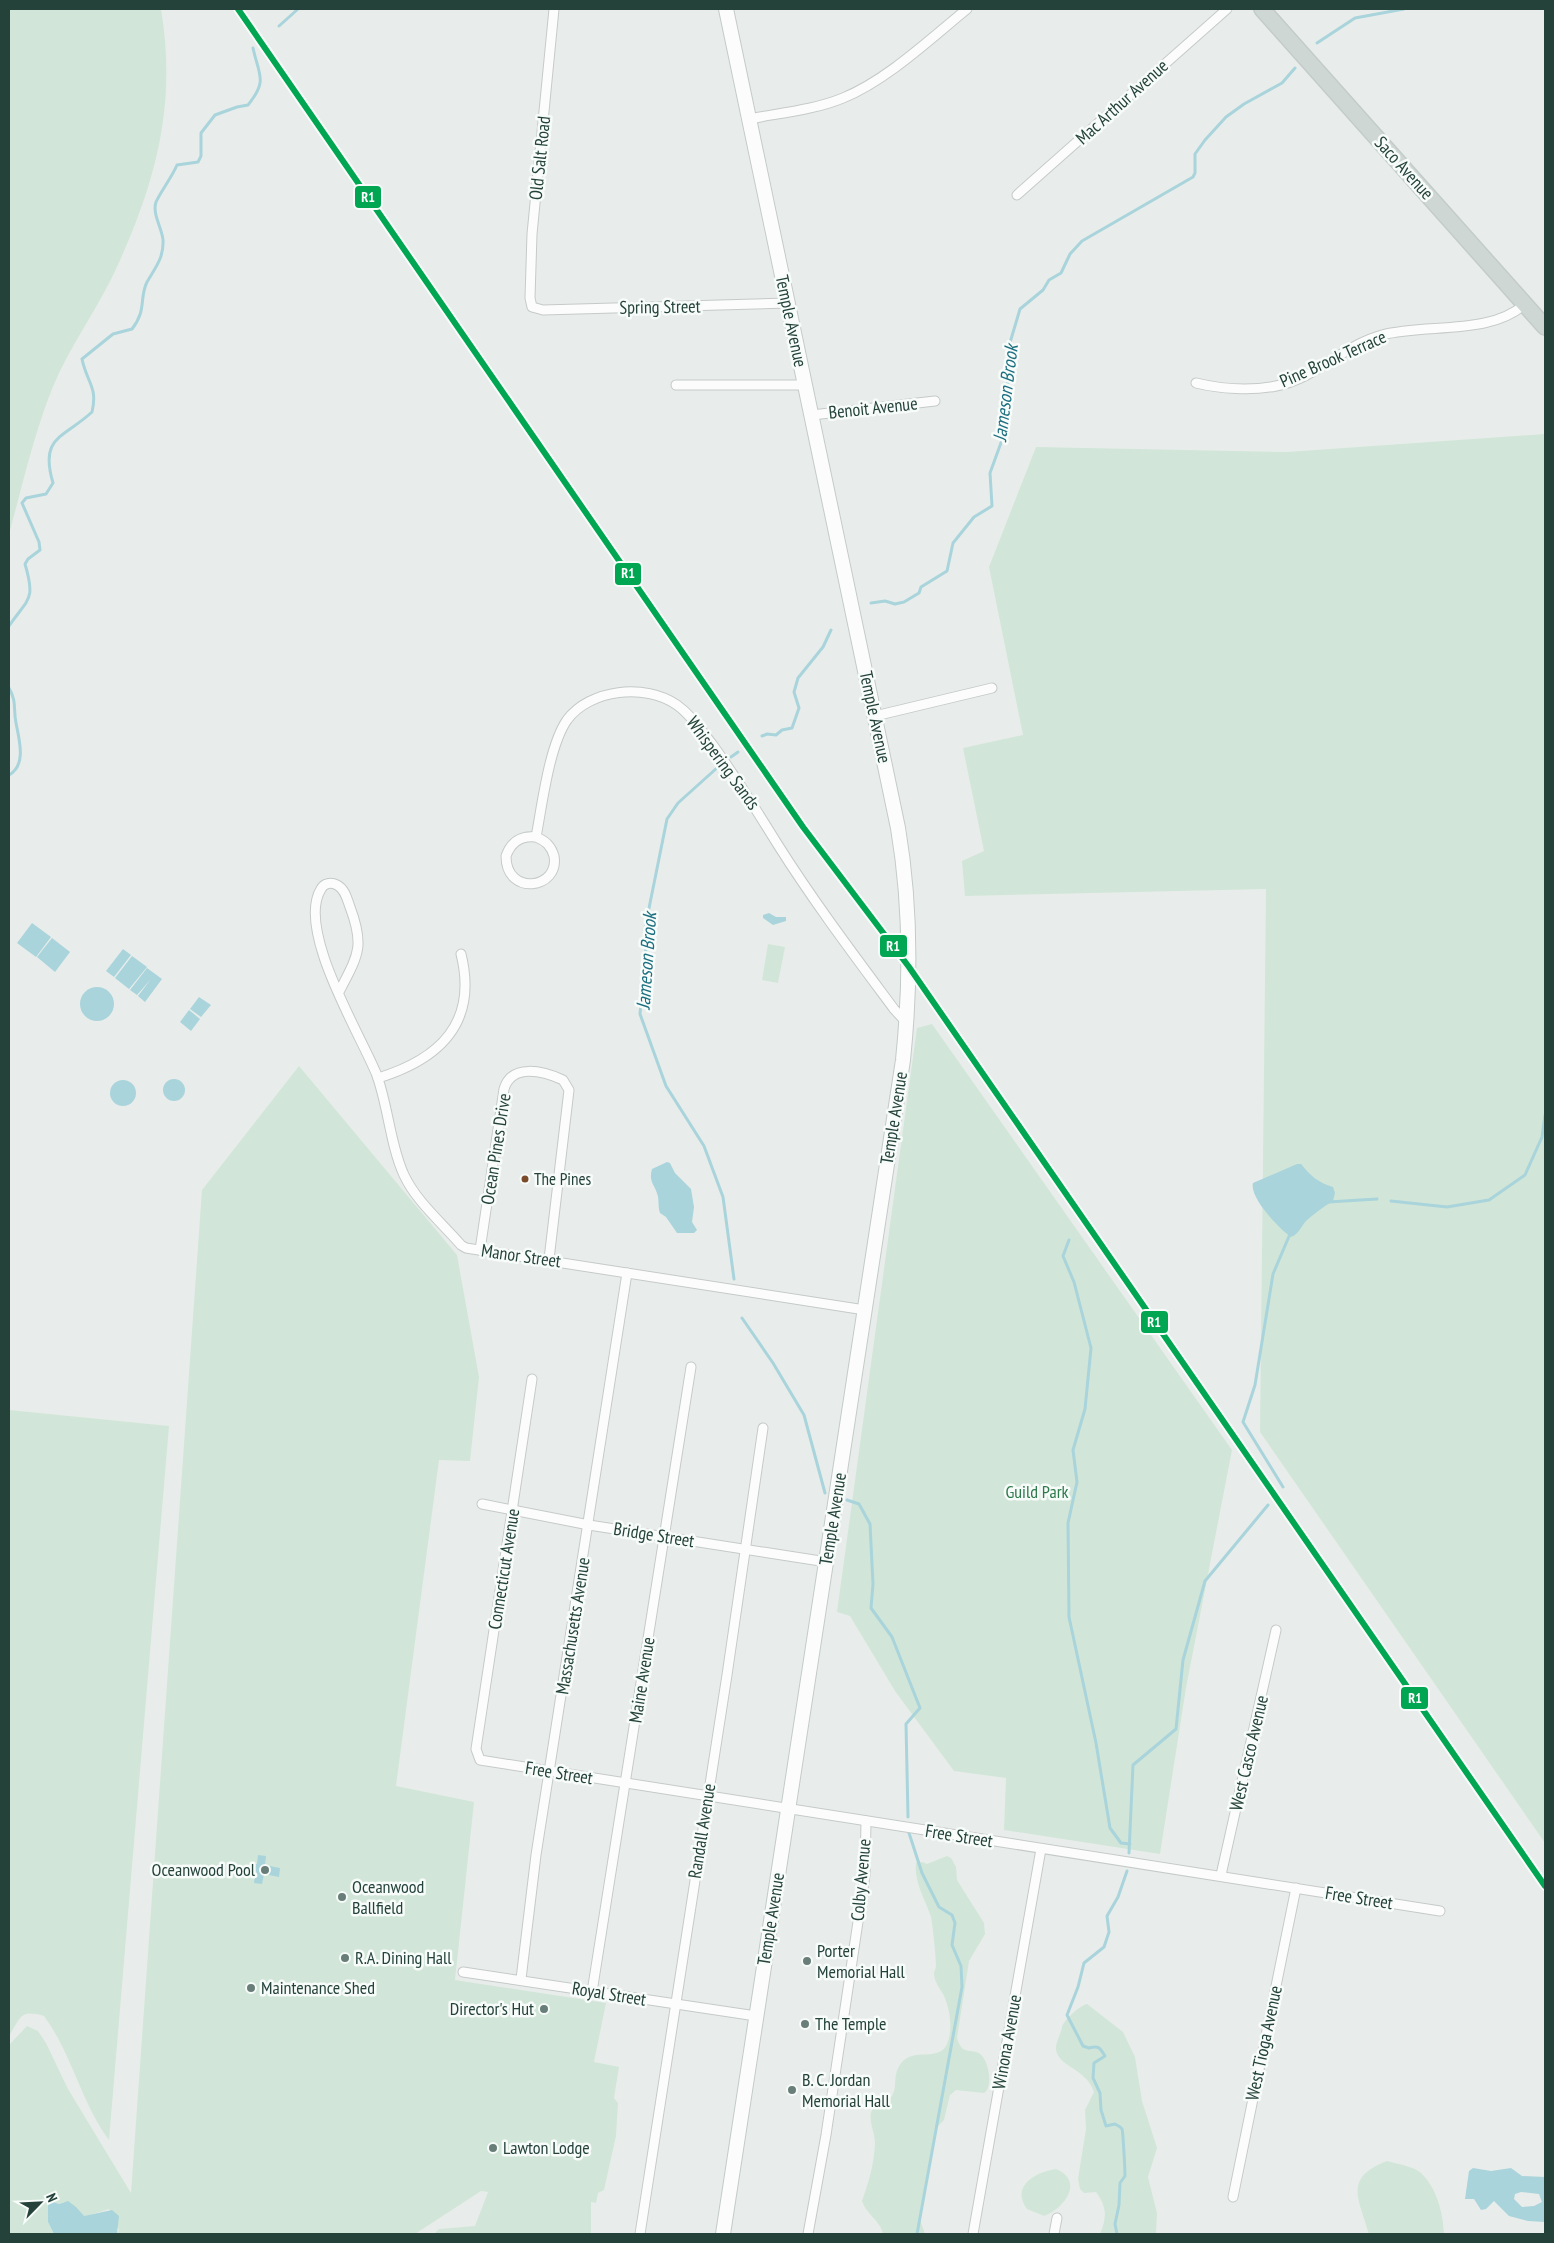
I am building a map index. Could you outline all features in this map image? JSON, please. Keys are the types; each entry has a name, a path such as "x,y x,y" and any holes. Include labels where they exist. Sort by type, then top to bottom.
{"main road":[{"name":"Saco Avenue","path":"1262,9 1545,327"}],"street":[{"name":"Old Salt Road","path":"532,307 530,298 532,234 554,9"},
{"name":"Temple Avenue","path":"723,2234 903,1060 909,982 905,878 898,828 726,9"},
{"path":"749,119 828,103 857,92 883,76 967,9"},
{"name":"Mac Arthur Avenue","path":"1017,195 1227,9"},
{"name":"Spring Street","path":"532,307 544,310 788,304"},
{"name":"Pine Brook Terrace","path":"1196,383 1233,388 1277,386 1293,381 1380,335 1503,318 1525,304"},
{"path":"676,385 805,384"},
{"name":"Benoit Avenue","path":"812,415 935,401"},
{"path":"875,716 992,688"},
{"name":"Whispering Sands","path":"536,837 556,746 563,728 571,715 593,700 617,693 650,693 669,700 691,717 738,780 779,846 841,937 894,1009 906,1022"},
{"path":"527,836 536,837 543,840 552,850 554,867 546,879 526,884 520,882 510,873 506,856 514,842 527,836"},
{"name":"Manor Street","path":"339,992 356,958 360,937 344,892 338,885 332,883 323,886 320,890 316,914 321,952 339,992 378,1078 401,1168 407,1181 461,1245 480,1250 548,1259 865,1310"},
{"path":"378,1078 403,1070 427,1056 441,1044 453,1028 460,1015 466,991 466,974 460,954"},
{"name":"Ocean Pines Drive","path":"480,1250 504,1089 513,1075 522,1071 531,1072 563,1080 569,1090 548,1259"},
{"name":"Massachusetts Avenue","path":"521,1980 536,1854 589,1524 626,1273"},
{"name":"Maine Avenue","path":"592,1992 666,1537 691,1367"},
{"name":"Connecticut Avenue","path":"479,1758 476,1749 532,1379"},
{"name":"Randall Avenue","path":"640,2234 763,1428"},
{"name":"Bridge Street","path":"482,1504 513,1508 589,1524 666,1537 827,1562"},
{"name":"West Casco Avenue","path":"1221,1875 1276,1630"},
{"name":"Free Street","path":"479,1758 488,1763 550,1770 625,1784 1221,1875 1440,1911"},
{"name":"Colby Avenue","path":"808,2234 864,1885 866,1821"},
{"name":"Winona Avenue","path":"973,2234 1041,1849"},
{"name":"West Tioga Avenue","path":"1233,2198 1296,1888"},
{"name":"Royal Street","path":"463,1972 756,2016"},
{"path":"1054,2234 1057,2218"}],"green space":[{"path":"9,9 161,9 166,77 164,110 159,142 152,174 142,205 116,269 66,358 52,389 34,442 9,534"},
{"path":"1545,434 1545,1843 1260,1432 1266,889 965,896 962,861 984,851 963,748 1023,735 989,567 1036,447 1287,452"},
{"path":"768,944 785,947 778,983 762,980"},
{"name":"Guild Park","path":"932,1024 1232,1450 1186,1688 1160,1854 1004,1830 1006,1778 954,1771 895,1691 850,1616 837,1612 917,1028"},
{"path":"299,1066 457,1255 479,1377 470,1461 439,1460 396,1786 474,1802 455,1980 606,2003 594,2062 619,2067 614,2098 618,2103 616,2136 604,2190 598,2193 596,2203 591,2202 591,2234 434,2234 439,2229 475,2226 488,2192 481,2191 415,2234 117,2234 119,2230 109,2209 83,2217 64,2202 59,2204 48,2200 48,2222 54,2234 9,2234 9,2045 27,2026 38,2031 46,2043 68,2089 131,2193 202,1190"},
{"path":"9,1410 169,1426 109,2140 91,2110 62,2046 44,2016 36,2014 25,2015 19,2020 9,2036"},
{"path":"947,1856 951,1858 956,1867 957,1880 984,1923 985,1934 969,1961 957,2038 962,2048 976,2052 983,2057 988,2070 989,2081 987,2090 984,2093 956,2090 950,2095 944,2120 935,2129 919,2217 925,2234 883,2234 862,2201 871,2173 874,2151 875,2139 871,2112 875,2106 891,2098 894,2093 898,2068 902,2062 913,2056 937,2053 946,2046 950,2034 948,2006 934,1976 936,1961 931,1917 918,1884 916,1870 916,1863 922,1862 927,1864"},
{"path":"1087,2004 1123,2032 1135,2057 1142,2101 1157,2148 1148,2177 1157,2213 1156,2234 1100,2234 1105,2217 1102,2202 1096,2192 1084,2193 1080,2189 1078,2179 1086,2129 1085,2110 1094,2092 1086,2078 1058,2056 1056,2047 1062,2027 1066,2021 1076,2010"},
{"path":"1387,2161 1414,2169 1427,2179 1438,2201 1444,2234 1369,2234 1359,2200 1359,2182 1373,2168"},
{"path":"1056,2169 1065,2174 1069,2180 1070,2187 1064,2201 1044,2216 1027,2209 1023,2201 1023,2187 1041,2173"}],"water":[{"path":"769,913 776,917 786,917 786,921 773,925 763,918 763,915"},
{"path":"32,923 51,937 36,957 17,943"},
{"path":"52,938 70,952 55,972 37,957"},
{"path":"123,949 131,955 114,977 106,971"},
{"path":"132,956 147,967 129,989 115,978"},
{"path":"147,968 162,979 145,1002 138,996 151,979 137,995 130,990"},
{"path":"97,987 104,988 109,992 113,997 113,1011 109,1016 104,1020 97,1021 90,1020 85,1016 81,1011 80,1004 81,997 85,992 90,988"},
{"path":"199,997 211,1005 201,1017 190,1009"},
{"path":"189,1010 200,1019 191,1031 180,1022"},
{"path":"170,1079 178,1079 185,1086 185,1094 178,1101 170,1101 163,1094 163,1086"},
{"path":"123,1080 132,1084 136,1093 132,1102 123,1106 114,1102 110,1093 114,1084"},
{"path":"667,1162 670,1163 675,1173 691,1189 694,1207 692,1222 697,1230 694,1233 677,1233 666,1217 660,1213 658,1197 651,1174 652,1169"},
{"path":"1301,1164 1319,1181 1333,1187 1335,1193 1333,1201 1310,1217 1296,1234 1291,1237 1279,1227 1260,1204 1253,1189 1253,1183"},
{"name":"Oceanwood Pool","path":"258,1855 266,1856 265,1865 280,1868 279,1877 264,1874 262,1884 254,1883 255,1874 250,1873 251,1863 257,1864"},
{"path":"1473,2168 1491,2171 1511,2168 1522,2176 1545,2177 1545,2222 1528,2221 1509,2216 1494,2201 1486,2209 1481,2210 1474,2199 1465,2199 1469,2171","holes":["1521,2192 1539,2194 1542,2202 1534,2206 1522,2207 1514,2199 1515,2194"]},
{"path":"48,2200 59,2204 68,2201 84,2216 112,2210 119,2216 117,2234 54,2234 48,2222"}],"waterway":[{"path":"279,26 298,9"},
{"name":"Jameson Brook","path":"1317,43 1355,18 1404,9"},
{"path":"9,626 25,604 30,592 25,564 28,559 40,550 39,542 22,503 26,498 46,494 53,483 49,456 52,447 64,433 92,412 93,391 82,359 113,334 132,329 137,322 140,316 143,293 158,262 163,246 155,211 156,202 177,165 198,162 201,156 201,133 215,115 248,105 254,97 260,83 260,78 253,48"},
{"name":"Jameson Brook","path":"871,603 885,601 895,604 904,602 919,593 921,587 947,571 953,543 974,517 992,506 990,473 1002,440 1007,406 1009,346 1020,309 1043,290 1049,280 1061,273 1070,254 1082,241 1193,177 1195,173 1195,154 1226,117 1244,104 1282,83 1295,68"},
{"name":"Jameson Brook","path":"762,736 767,734 776,735 782,730 792,728 799,708 794,692 798,678 823,647 831,630"},
{"path":"9,688 14,701 20,751 18,765 15,771 9,775"},
{"name":"Jameson Brook","path":"731,757 738,752"},
{"name":"Jameson Brook","path":"718,767 678,803 667,819 645,928 646,948 640,1014 666,1086 704,1146 723,1197 734,1279"},
{"path":"1391,1201 1447,1207 1489,1200 1525,1175 1542,1137 1545,1115"},
{"path":"1328,1202 1377,1199"},
{"path":"1283,1487 1243,1422 1255,1385 1273,1274 1290,1234"},
{"path":"1069,1240 1063,1256 1074,1282 1091,1348 1085,1409 1073,1450 1077,1482 1068,1523 1069,1617 1096,1743 1110,1828 1121,1843 1130,1844"},
{"path":"742,1318 773,1363 804,1415 825,1493"},
{"path":"847,1500 859,1504 870,1524 873,1584 871,1608 892,1637 920,1708 906,1724 908,1817"},
{"path":"1129,1853 1133,1765 1176,1729 1183,1660 1205,1581 1268,1505"},
{"path":"909,1833 922,1873 939,1907 952,1915 955,1923 952,1945 961,1966 962,1987 917,2234"},
{"path":"1117,2234 1115,2224 1119,2205 1120,2183 1125,2176 1122,2129 1115,2124 1106,2126 1101,2110 1100,2093 1093,2078 1094,2063 1105,2056 1099,2048 1083,2046 1067,2015 1078,1987 1084,1963 1104,1947 1109,1932 1107,1916 1118,1897 1127,1871"}],"railway":[{"path":"238,9 803,827 887,937"}],"transit line":[{"name":"R1","path":"238,9 803,827 909,967 1545,1886"}],"place":[{"name":"The Pines","path":"525,1179"},
{"name":"Oceanwood Pool","path":"265,1870"},
{"name":"Oceanwood Ballfield","path":"342,1897"},
{"name":"R.A. Dining Hall","path":"345,1958"},
{"name":"Porter Memorial Hall","path":"807,1961"},
{"name":"Maintenance Shed","path":"251,1988"},
{"name":"Director's Hut","path":"544,2009"},
{"name":"The Temple","path":"805,2024"},
{"name":"B. C. Jordan Memorial Hall","path":"792,2090"},
{"name":"Lawton Lodge","path":"493,2148"}]}
